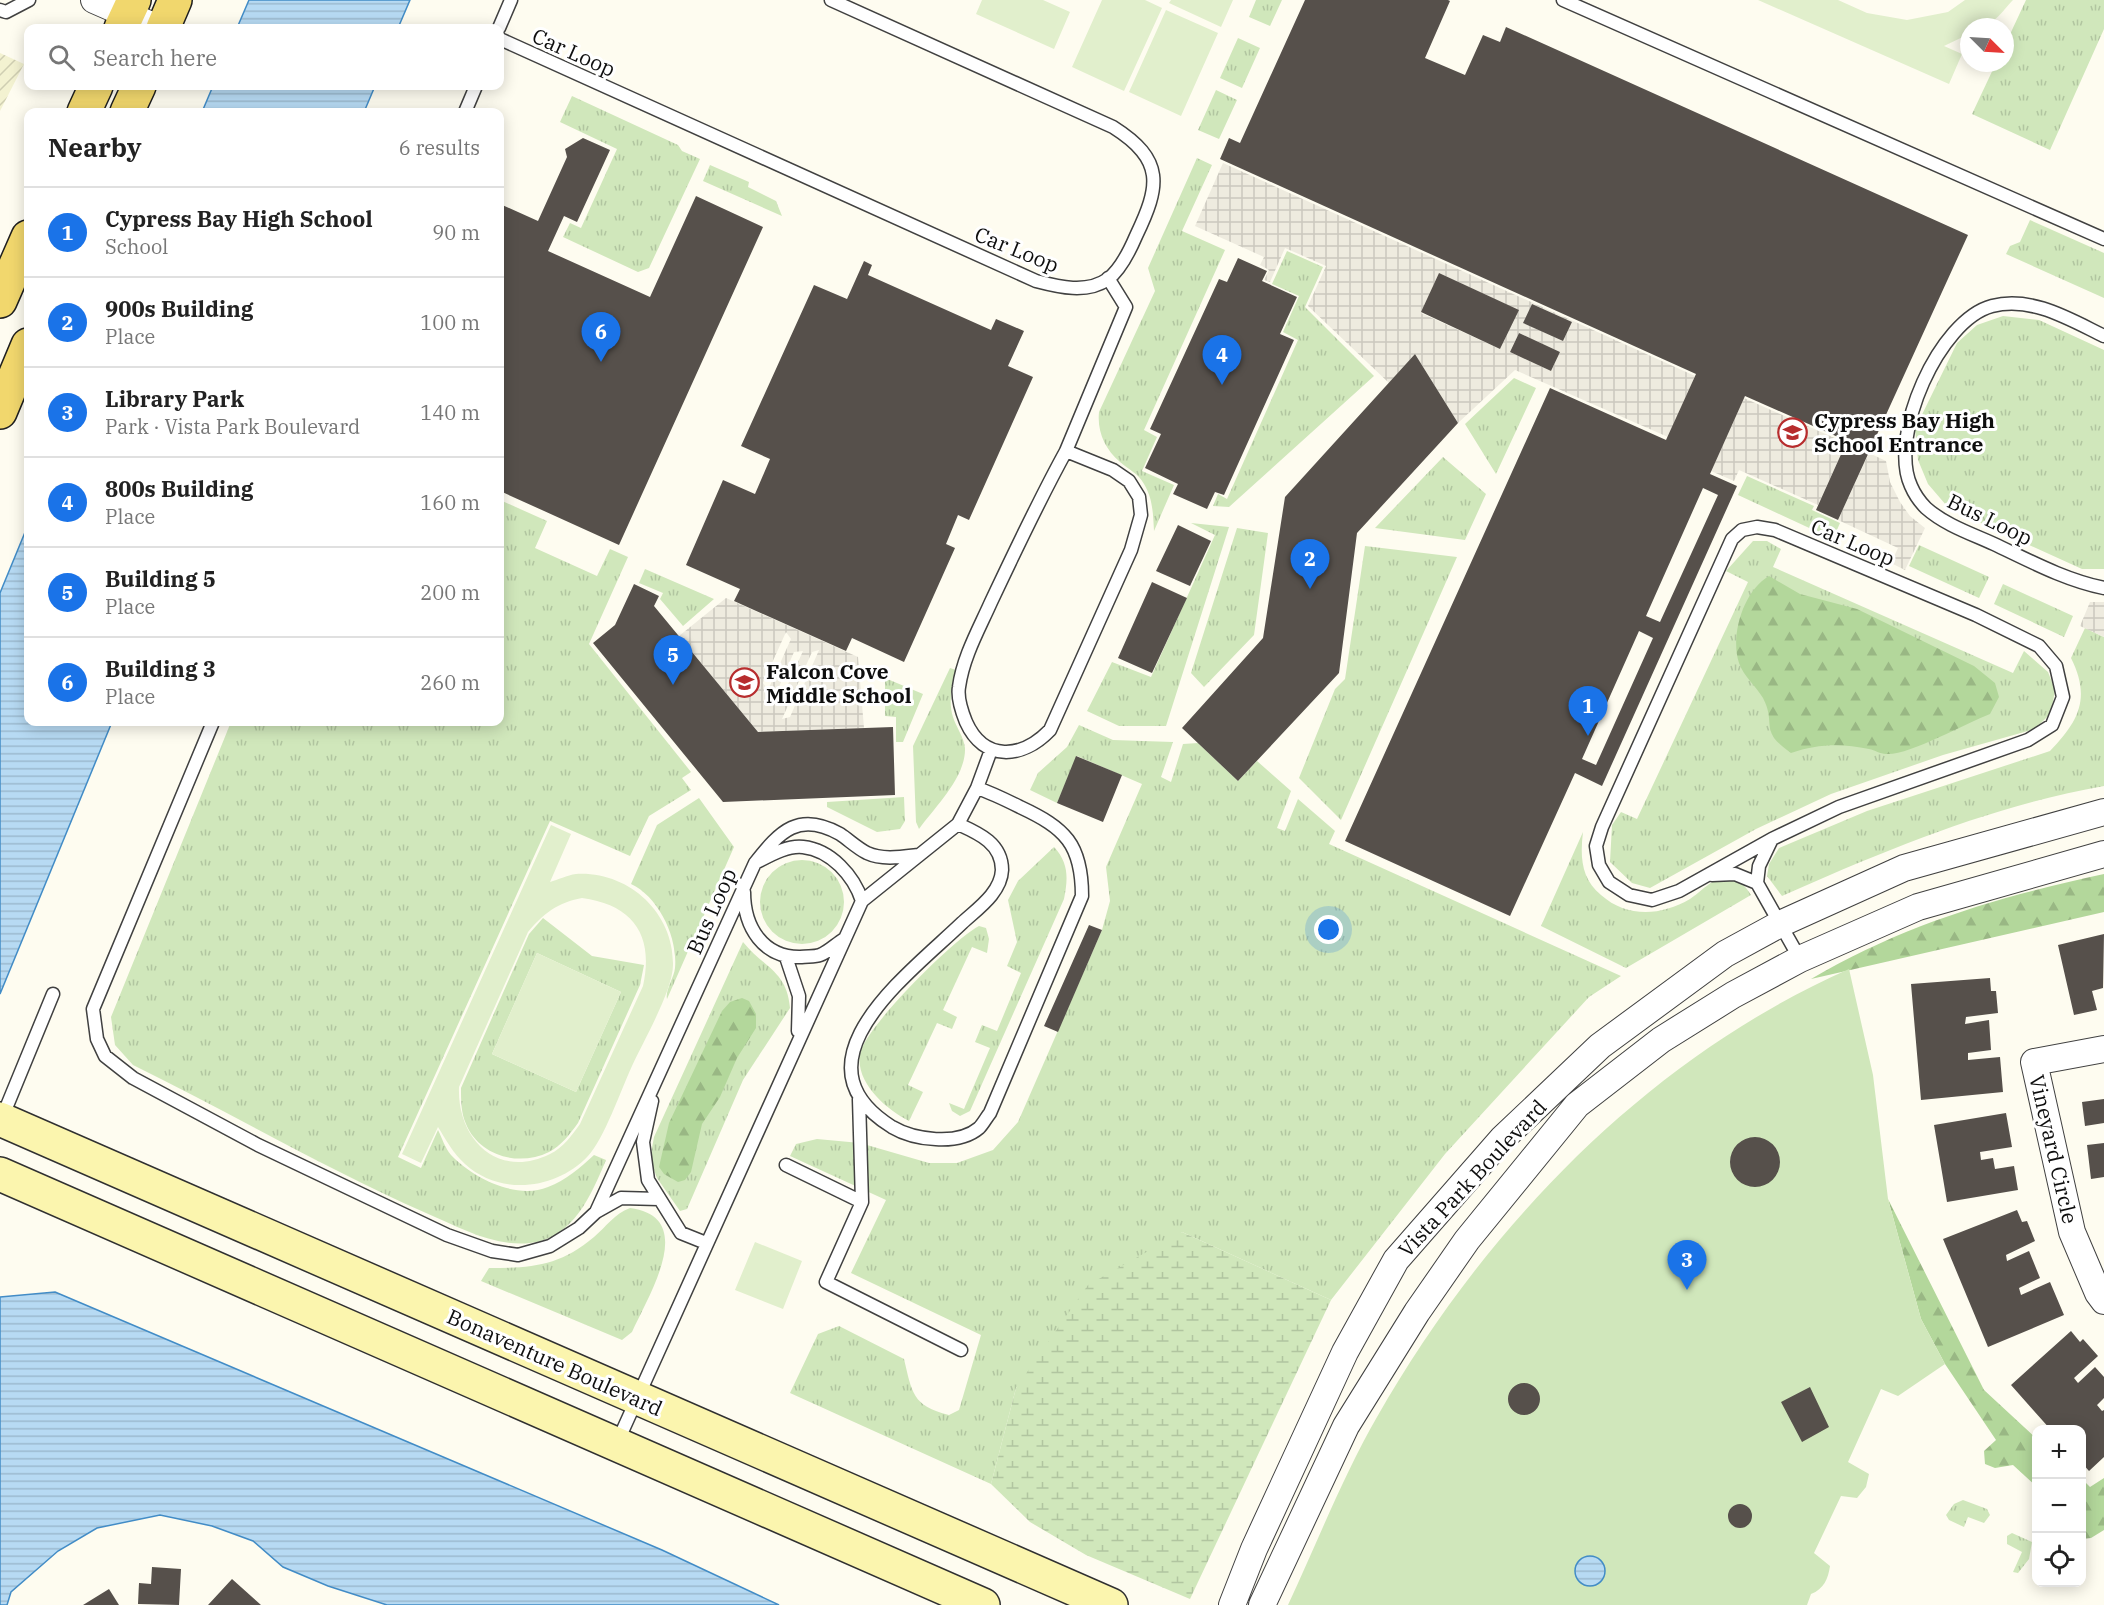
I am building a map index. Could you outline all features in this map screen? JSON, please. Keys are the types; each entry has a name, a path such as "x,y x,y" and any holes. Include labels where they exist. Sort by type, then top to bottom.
{"main road":[{"path":"165,24 175,0"},
{"path":"86,108 94,90"},
{"path":"129,108 137,90"},
{"path":"0,301 24,246"},
{"path":"2,404 24,354"},
{"name":"Bonaventure Boulevard","path":"1,1119 1111,1605"},
{"path":"0,1174 984,1605"}],"street":[{"path":"94,0 149,24"},
{"name":"Vista Park Boulevard","path":"1232,1605 1254,1549 1345,1352 1396,1260 1502,1139 1600,1046 1725,954 1780,924 1904,868 2104,812"},
{"name":"Vista Park Boulevard","path":"1262,1605 1346,1426 1417,1312 1467,1240 1577,1105 1661,1040 1733,995 1800,959 1918,906 2104,854"},
{"name":"Vineyard Circle","path":"2104,1049 2034,1062 2072,1232 2098,1293 2104,1301"}],"lane":[{"path":"0,9 6,12 30,0"},
{"path":"501,24 511,0"},
{"path":"831,0 1113,127 1134,140 1147,156 1153,178 1152,203 1129,252 1108,278 1126,307 1066,451 1031,514 972,643 958,688 960,703 972,735 991,750 1005,752 1026,748 1037,743 1050,730 1131,550 1141,514 1138,497 1129,481 1113,470 1066,451"},
{"path":"1563,0 2104,239"},
{"name":"Car Loop","path":"504,41 1036,281 1061,288 1085,288 1108,278"},
{"path":"467,108 474,90"},
{"name":"Bus Loop","path":"2104,336 2043,307 2019,303 1993,306 1969,316 1953,330 1941,348 1909,417 1904,444 1905,466 1911,486 1926,508 1951,525 2069,578 2104,588"},
{"name":"Car Loop","path":"1756,527 1775,531 1976,615 2040,646 2056,666 2063,697 2052,725 2036,735 1839,807 1772,839 1679,891 1652,900 1629,895 1609,882 1599,865 1596,846 1602,827 1732,539 1742,530 1756,527"},
{"path":"211,726 93,1010 97,1039 105,1056 133,1078 258,1145 447,1235 492,1251 518,1255 550,1246 579,1228 596,1212 621,1198 659,1199"},
{"path":"616,1444 862,901 958,824 977,788 991,750"},
{"path":"958,824 991,841 999,854 1002,871 994,893 896,986 870,1017 856,1039 850,1059 851,1080 859,1099 876,1117 898,1130 921,1137 957,1138 978,1128 990,1113 1082,896 1082,869 1075,850 1062,831 1041,816 977,788"},
{"path":"755,862 777,834 809,824 840,834 868,853 886,857 918,855"},
{"path":"1772,839 1759,866 1757,883 1800,959"},
{"name":"Bus Loop","path":"596,1212 755,862 779,851 802,847 825,854 847,874 857,887 862,901"},
{"name":"Car Loop","path":"1703,876 1726,873 1757,883"},
{"path":"744,888 744,909 750,929 764,946 786,957 819,956 844,939"},
{"path":"786,957 799,996 799,1027 788,1060"},
{"path":"1,1119 53,994"},
{"path":"657,1077 643,1142 648,1180 681,1233 706,1243"},
{"path":"859,1099 861,1202 826,1282 961,1350"},
{"path":"786,1165 861,1202"}],"green space":[{"path":"982,0 1043,0 1070,12 1054,49 976,14"},
{"path":"1102,0 1145,0 1162,8 1124,91 1072,67"},
{"path":"1171,0 1233,0 1221,27 1169,3"},
{"path":"1256,0 1282,0 1270,26 1249,17"},
{"path":"1758,0 1838,0 1867,13 1907,20 1948,12 1965,0 2013,0 1996,18 1960,18 1960,38 1944,46 1960,53 1960,59 1949,84"},
{"path":"2026,0 2104,0 2104,29 2050,150 1972,114 1992,72 2014,72 2014,26"},
{"path":"1166,10 1218,33 1181,116 1129,92"},
{"path":"1238,38 1260,48 1242,88 1220,78"},
{"path":"0,53 24,64 0,111"},
{"path":"1216,90 1237,100 1219,139 1198,130"},
{"path":"572,96 678,145 682,151 700,159 649,268 638,272 563,237 570,223 581,228 617,149 560,122"},
{"path":"1197,158 1212,165 1182,231 1225,250 1144,430 1157,437 1142,471 1174,485 1154,531 1152,507 1147,490 1142,480 1120,462 1106,446 1099,426 1099,412 1155,291 1148,268"},
{"path":"710,165 749,182 748,187 776,201 782,216 703,181"},
{"path":"2030,220 2104,253 2104,298 2006,254 2010,246 2020,242"},
{"path":"1287,251 1323,267 1305,307 1374,376 1229,507 1213,506 1218,494 1227,499 1298,340 1283,332 1299,296 1272,284"},
{"path":"2003,316 2039,320 2104,350 2104,569 2082,569 1959,513 1946,505 1928,484 1918,460 1915,429 1957,343 1977,325"},
{"path":"1514,378 1536,388 1496,474 1465,424"},
{"path":"1443,457 1486,494 1465,540 1375,528"},
{"path":"1747,476 1814,506 1812,510 1840,523 1833,539 1738,495"},
{"path":"504,502 547,521 535,548 597,576 610,549 628,557 589,644 691,772 682,778 691,790 649,816 630,856 550,821 398,1157 421,1168 438,1130 451,1155 471,1172 509,1189 522,1191 536,1190 555,1184 594,1155 606,1160 587,1200 569,1224 558,1233 545,1239 530,1243 503,1242 476,1235 389,1196 133,1065 115,1045 111,1017 229,726 504,726"},
{"path":"1191,523 1229,527 1166,726 1119,726 1087,711 1112,662 1151,677 1215,535"},
{"path":"1237,528 1268,533 1254,635 1204,687 1191,673"},
{"path":"1753,541 1767,541 1781,549 1773,567 2013,673 2024,651 2048,672 2055,690 2051,713 2035,729 1943,755 1831,794 1756,829 1650,888 1632,883 1610,862 1612,825 1621,812 1637,819 1748,582 1726,571"},
{"path":"1919,545 1989,577 1979,598 1909,566"},
{"path":"1365,546 1457,557 1341,820 1299,778 1335,689 1345,679"},
{"path":"645,569 714,599 683,626 660,599 663,593 639,583"},
{"path":"1769,576 1800,594 1857,609 1974,666 1995,683 1999,697 1990,714 1922,745 1896,753 1884,754 1869,749 1839,745 1820,746 1791,753 1771,733 1767,707 1741,668 1737,652 1738,628 1746,603 1752,592"},
{"path":"2003,584 2073,616 2064,637 1994,604"},
{"path":"2085,628 2104,637 2104,786 1980,817 1900,846 1782,896 1767,876 1769,864 1779,848 1867,811 2050,751 2075,719 2079,708 2080,685 2071,658"},
{"path":"950,668 956,670 951,705 953,717 965,748 964,759 955,781 919,829 916,822 913,746"},
{"path":"885,678 923,694 903,742 896,742 896,717 885,716"},
{"path":"1079,725 1113,740 1173,742 1161,777 1171,782 1183,744 1198,743 1238,781 1257,761 1291,791 1277,828 1285,831 1298,799 1335,831 1329,844 1621,976 1589,997 1445,1154 1331,1300 1182,1232 1016,1388 991,1484 790,1393 818,1334 839,1326 904,1359 916,1396 927,1407 949,1415 959,1410 981,1335 851,1273 886,1200 790,1156 796,1144 817,1139 860,1143 929,1163 957,1163 993,1150 1018,1122 1102,930 1110,901 1106,867 1142,784 1077,756 1057,803 1030,790 1038,773 1067,747"},
{"path":"904,797 905,821 900,829 877,832 827,807 827,802"},
{"path":"699,798 734,847 667,999 675,968 670,932 658,908 650,898 631,884 657,825"},
{"path":"551,825 571,834 550,882 569,875 595,875 630,888 644,898 666,928 673,965 672,976 657,1016 600,1138 588,1156 575,1167 560,1176 528,1185 494,1181 479,1174 457,1155 438,1127 421,1163 402,1154","holes":["582,898 615,908 636,926 645,952 646,968 643,986 580,1124 570,1137 555,1151 531,1161 514,1162 498,1158 484,1150 473,1138 460,1106 459,1087 528,932 546,914 565,903"]},
{"path":"1583,832 1582,858 1589,882 1601,895 1622,908 1644,912 1668,909 1690,899 1716,880 1725,878 1741,883 1751,895 1626,968 1541,926"},
{"path":"1054,847 1065,865 1064,899 970,1111 960,1116 952,1111 949,1103 964,1109 990,1048 975,1042 982,1025 997,1031 1021,973 1007,966 1017,942 1008,900 1018,881"},
{"path":"802,860 818,863 832,872 841,886 844,902 841,918 832,932 818,941 802,944 786,941 772,932 763,918 760,902 763,886 772,872 786,863"},
{"path":"2104,874 2104,912 1811,979 1882,943 1953,914 2027,892"},
{"path":"543,918 592,956 644,965 640,985 578,1123 561,1143 549,1152 525,1158 513,1158 490,1151 472,1135 463,1115 461,1088 529,934","holes":["537,953 621,992 576,1092 492,1054"]},
{"path":"979,926 986,928 989,939 987,953 972,947 943,1010 957,1017 952,1029 937,1023 908,1085 923,1092 909,1121 891,1110 874,1094 862,1075 860,1054 865,1042 893,1005 951,947"},
{"path":"743,942 779,978 788,996 790,1008 743,1080 687,1209 680,1211 657,1178 650,1159 654,1137"},
{"path":"537,953 621,992 576,1092 492,1054"},
{"path":"1849,969 1873,1075 1888,1199 1921,1319 1945,1364 1898,1396 1881,1389 1848,1462 1869,1474 1866,1487 1857,1498 1841,1496 1814,1553 1830,1566 1828,1575 1825,1583 1811,1594 1807,1605 1288,1605 1342,1486 1377,1417 1420,1347 1468,1279 1521,1215 1578,1155 1640,1100 1706,1050 1775,1006"},
{"path":"742,998 749,1001 756,1014 756,1028 737,1058 720,1097 702,1124 691,1172 685,1180 678,1182 664,1174 659,1167 669,1123 722,1011 730,1002"},
{"path":"1888,1199 1984,1390 2032,1434 2032,1482 2013,1465 1995,1468 1985,1464 1984,1451 1996,1440 1945,1364 1921,1319"},
{"path":"630,1208 651,1214 662,1226 665,1242 663,1260 657,1279 632,1332 622,1340 481,1281 489,1268 532,1266 557,1260 581,1247 619,1214"},
{"path":"1182,1232 1331,1300 1190,1599 1086,1555 1030,1522 991,1484 1016,1388 1088,1285"},
{"path":"755,1242 802,1261 783,1309 735,1290"},
{"path":"2104,1478 2104,1530 2086,1539 2086,1483 2090,1487"},
{"path":"1963,1500 1987,1509 1990,1515 1984,1523 1968,1517 1964,1527 1949,1520 1946,1515 1954,1504"},
{"path":"2012,1533 2032,1542 2029,1559 2018,1573 2013,1572 2022,1552 2007,1544 2007,1536"}],"shaded area":[{"path":"1223,163 1695,376 1668,437 1515,370 1458,423 1415,354 1389,383 1308,306 1326,266 1285,248 1270,282 1264,280 1269,270 1260,265 1264,257 1195,226","holes":["1439,273 1518,310 1500,349 1421,313","1532,304 1572,322 1563,341 1524,323","1519,333 1560,352 1551,371 1510,352"]},
{"path":"1744,398 1846,443 1818,505 1739,470 1734,481 1711,471"},
{"path":"1869,453 1886,461 1890,482 1900,502 1910,516 1925,528 1905,570 1891,563 1898,548 1838,520"},
{"path":"726,598 858,657 864,728 758,732 679,636","holes":["786,632 791,639 768,690 763,683","819,650 790,717 782,719 812,652","803,651 780,702 772,703 794,652"]},
{"path":"2090,602 2104,602 2104,637 2080,626"}],"water":[{"path":"249,0 410,0 400,24 239,24"},
{"path":"211,90 373,90 366,108 204,108"},
{"path":"24,535 24,726 110,726 0,994 0,593"},
{"path":"55,1292 662,1550 779,1605 387,1605 328,1586 283,1567 253,1541 212,1526 160,1515 97,1528 58,1551 11,1592 7,1605 0,1605 0,1297"},
{"path":"1590,1556 1601,1560 1605,1571 1601,1582 1590,1586 1579,1582 1575,1571 1579,1560"}],"building":[{"path":"1305,0 1448,0 1450,1 1425,58 1465,75 1483,35 1500,42 1506,27 1968,235 1838,520 1816,510 1847,441 1745,396 1710,474 1737,486 1602,786 1575,773 1510,916 1345,841 1550,388 1666,440 1696,374 1220,159 1229,138 1240,143","holes":["1703,488 1718,495 1660,622 1646,616","1639,631 1653,638 1596,765 1582,759"]},
{"path":"583,138 610,150 577,222 564,216 548,251 650,297 696,196 763,227 619,545 504,493 504,206 538,221 567,157 565,149"},
{"path":"1238,258 1267,271 1262,281 1297,297 1280,334 1294,340 1224,495 1215,492 1207,509 1173,494 1178,484 1145,468 1161,434 1150,429 1219,279 1227,282"},
{"name":"Falcon Cove Middle School","path":"864,261 872,265 868,275 991,330 996,319 1024,331 1008,366 1033,377 969,520 958,515 946,544 955,548 904,662 852,638 846,651 734,601 740,589 686,565 723,480 755,494 770,459 741,446 814,285 847,299"},
{"path":"1439,273 1519,310 1500,349 1421,312"},
{"path":"1532,304 1572,322 1563,341 1523,323"},
{"path":"1519,333 1560,352 1551,371 1510,352"},
{"path":"1415,354 1458,423 1357,533 1339,673 1238,781 1182,728 1263,638 1285,497"},
{"path":"1178,525 1211,541 1190,586 1156,571"},
{"path":"1152,582 1187,598 1152,673 1118,658"},
{"path":"634,584 659,596 654,606 758,732 893,727 895,795 723,802 593,643 615,625"},
{"path":"1076,756 1122,775 1103,822 1057,803"},
{"path":"1089,925 1102,930 1058,1032 1044,1026"},
{"path":"2104,934 2103,988 2092,991 2097,1010 2074,1015 2058,945"},
{"path":"1990,978 1991,991 1996,991 1998,1013 1966,1017 1965,1024 1989,1020 1991,1050 1968,1053 1968,1060 2000,1057 2003,1092 1921,1100 1911,984"},
{"path":"2104,1099 2104,1123 2085,1126 2082,1102"},
{"path":"2006,1113 2012,1147 1980,1152 1981,1160 1993,1158 1995,1169 2014,1166 2018,1190 1947,1202 1934,1125"},
{"path":"1755,1137 1773,1144 1780,1162 1773,1180 1755,1187 1737,1180 1730,1162 1737,1144"},
{"path":"2104,1143 2104,1177 2091,1179 2087,1145"},
{"path":"2017,1210 2022,1222 2027,1221 2035,1241 2006,1255 2007,1261 2029,1251 2040,1278 2019,1288 2021,1295 2050,1282 2064,1315 1988,1347 1943,1239"},
{"path":"2071,1331 2080,1342 2083,1339 2098,1356 2074,1378 2078,1383 2095,1367 2104,1377 2104,1398 2097,1405 2102,1411 2104,1410 2104,1457 2089,1471 2086,1468 2086,1425 2047,1425 2011,1385"},
{"path":"1524,1383 1536,1387 1540,1399 1536,1411 1524,1415 1512,1411 1508,1399 1512,1387"},
{"path":"1810,1387 1829,1427 1802,1442 1781,1402"},
{"path":"1740,1504 1749,1507 1752,1516 1749,1525 1740,1528 1731,1525 1728,1516 1731,1507"},
{"path":"152,1567 181,1569 179,1605 138,1604 139,1583 151,1584"},
{"path":"232,1579 261,1605 208,1605"},
{"path":"109,1589 119,1605 83,1605"}],"place":[{"name":"Building 3","path":"601,362"},
{"name":"800s Building","path":"1222,385"},
{"name":"Cypress Bay High School Entrance","path":"1793,432"},
{"name":"900s Building","path":"1310,589"},
{"name":"Falcon Cove Middle School","path":"745,683"},
{"name":"Building 5","path":"673,685"},
{"name":"Cypress Bay High School","path":"1588,736"},
{"name":"Library Park","path":"1687,1290"}]}
